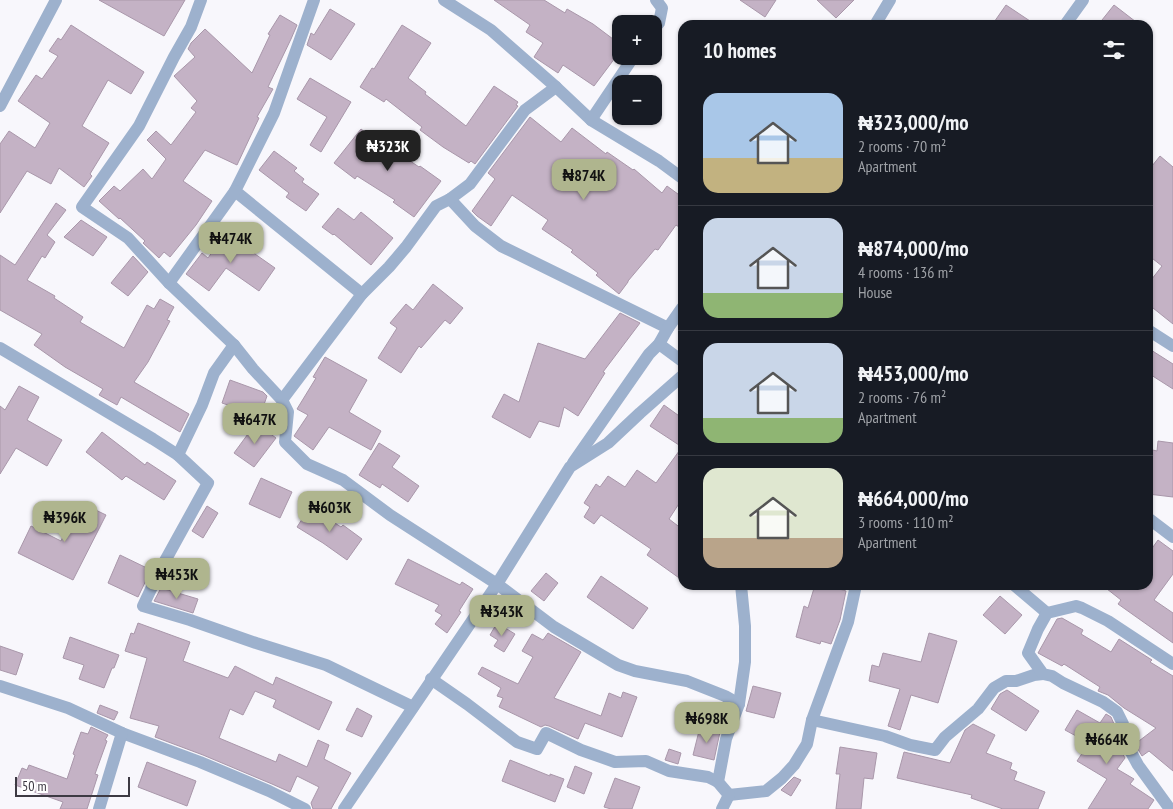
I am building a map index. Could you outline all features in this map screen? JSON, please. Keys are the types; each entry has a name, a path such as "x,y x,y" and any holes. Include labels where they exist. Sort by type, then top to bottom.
{"street":[{"path":"0,106 56,0"},
{"path":"201,0 191,26 139,126 82,207 128,238 169,283 234,345 252,369 282,400 288,412 285,442 307,464 343,480 390,515 497,584 554,627 618,665 635,671 687,681 725,696 739,704"},
{"path":"169,283 235,191 274,113 314,0"},
{"path":"444,0 491,30 591,120 659,161 678,175"},
{"path":"656,0 662,8 661,15"},
{"path":"878,20 890,0"},
{"path":"1069,20 1083,0"},
{"path":"591,120 628,65"},
{"path":"282,400 362,294 406,247 436,206 450,199 470,184 525,110 556,87"},
{"path":"235,191 362,294"},
{"path":"450,199 475,226 501,246 668,328"},
{"path":"344,809 497,584 570,467 649,354 659,344 678,314"},
{"path":"1153,333 1173,346"},
{"path":"659,344 678,358"},
{"path":"178,455 202,405 214,373 234,345"},
{"path":"0,348 153,438 178,455 208,483 160,570 143,606 326,665 413,707"},
{"path":"570,467 608,443 678,380"},
{"path":"1153,521 1172,533"},
{"path":"718,782 726,739 739,704 745,662 745,626 741,590"},
{"path":"729,795 766,791 794,765 807,744 812,720 848,622 855,590"},
{"path":"1020,590 1047,613"},
{"path":"1043,674 1028,652 1038,629 1047,613 1076,606 1108,621 1173,664"},
{"path":"812,720 885,736 910,745 935,750 945,737 978,708 994,688 1006,681 1016,681 1034,675 1052,676 1103,702 1117,712 1124,724 1127,745 1138,765 1170,809"},
{"path":"431,679 517,742 537,749 546,733 581,750 615,762 646,761 669,771 708,777 718,782 729,795"},
{"path":"0,686 68,708 122,733 269,791 304,809"},
{"path":"99,809 122,733"},
{"path":"722,809 729,795"}],"building":[{"path":"99,0 185,0 164,36"},
{"path":"494,0 544,0 565,13 567,9 593,24 612,38 612,62 594,86 563,65 558,73 534,57 543,43 526,32 530,25"},
{"path":"740,0 776,0 765,17"},
{"path":"817,0 854,0 836,18"},
{"path":"1006,5 1028,20 996,20"},
{"path":"1114,5 1134,20 1102,20"},
{"path":"330,9 355,24 331,60 307,45 311,33 314,35"},
{"path":"280,15 297,25 268,87 273,89 257,117 259,118 237,165 205,150 183,181 212,201 196,225 170,257 164,252 159,258 143,243 145,241 99,201 114,186 120,191 143,169 152,179 166,159 147,140 156,131 171,145 196,112 191,108 197,101 174,76 195,57 188,49 191,43 205,29 252,73 270,35 268,34"},
{"path":"71,25 144,72 131,94 108,80 82,126 109,143 90,174 92,176 84,187 59,168 51,184 27,171 0,213 0,144 9,131 35,148 50,123 18,101 36,75 42,79 58,56 49,51 58,38 61,40"},
{"path":"402,25 431,43 408,78 466,126 494,86 518,102 516,105 518,106 475,164 471,161 469,163 443,147 420,130 422,127 386,99 384,102 360,87"},
{"path":"310,78 351,102 321,152 310,145 327,117 297,99"},
{"path":"530,117 561,142 572,128 606,154 607,152 634,169 662,193 667,186 678,194 678,226 676,225 658,250 655,249 619,294 596,275 598,273 571,252 573,250 542,229 548,220 512,195 491,226 477,216 472,211 495,179 488,173"},
{"path":"361,129 389,151 391,148 441,181 414,217 393,202 395,200 357,176 355,179 334,163"},
{"path":"274,151 297,168 294,171 304,179 302,182 319,194 306,211 286,197 289,193 259,170"},
{"path":"1160,156 1173,167 1173,324 1153,308 1153,278 1162,266 1153,259 1153,165"},
{"path":"56,203 66,210 47,235 55,242 45,258 42,256 27,280 55,296 54,298 83,317 80,322 124,348 147,305 154,309 160,299 174,307 167,320 170,321 148,362 134,382 189,414 180,432 121,397 117,405 99,395 103,389 65,367 34,345 42,334 0,310 0,255 15,265"},
{"path":"338,208 354,220 361,212 393,238 371,265 334,234 322,227"},
{"path":"81,220 107,237 93,256 64,237"},
{"path":"227,231 247,244 245,247 275,268 259,291 226,268 209,291 186,274 202,253 208,258"},
{"path":"133,256 148,272 128,296 111,283"},
{"path":"433,284 463,308 450,324 445,320 421,348 419,346 401,373 378,358 397,328 390,323 406,304 413,310"},
{"path":"620,313 640,323 603,372 605,373 578,416 564,407 559,427 539,421 530,438 492,417 504,394 519,402 538,343 585,359"},
{"path":"1153,351 1173,364 1173,389 1153,376"},
{"path":"325,357 367,380 349,412 381,431 371,450 329,427 313,450 294,436 308,415 297,409 316,378 313,377"},
{"path":"230,380 263,392 267,396 260,416 222,403"},
{"path":"19,386 39,397 27,420 62,440 47,466 16,448 0,474 0,406 5,410"},
{"path":"664,405 678,415 678,444 650,426"},
{"path":"256,423 276,438 254,467 234,453"},
{"path":"102,432 145,465 147,462 176,481 164,500 126,476 122,480 86,452"},
{"path":"1158,441 1173,443 1173,497 1153,495 1153,450 1157,451"},
{"path":"379,443 400,456 392,467 419,486 408,502 382,484 380,488 359,475"},
{"path":"678,453 678,505 669,519 678,526 678,577 647,555 651,549 601,515 594,524 584,517 590,507 584,503 596,484 600,487 608,476 625,487 637,470 656,483"},
{"path":"261,478 292,492 280,518 249,504"},
{"path":"79,502 106,515 73,580 18,553 31,526 61,541"},
{"path":"207,506 218,513 203,538 192,531"},
{"path":"310,507 341,527 343,525 362,539 347,560 297,527"},
{"path":"1158,540 1173,551 1173,574 1154,600 1173,613 1173,643 1118,604 1121,600 1108,590 1153,590 1153,547"},
{"path":"120,555 151,570 138,597 108,583"},
{"path":"408,559 460,585 462,582 473,589 447,633 435,624 442,615 435,611 439,605 395,584"},
{"path":"546,573 558,583 544,601 531,591"},
{"path":"601,576 648,608 633,629 587,597"},
{"path":"161,588 198,599 193,613 154,601"},
{"path":"813,590 846,591 840,620 831,644 821,641 820,644 796,637 804,606 808,608"},
{"path":"1000,596 1022,615 1005,634 983,615"},
{"path":"1062,618 1083,630 1081,634 1111,652 1119,639 1173,676 1173,771 1149,751 1142,756 1135,744 1156,728 1124,708 1108,695 1098,691 1100,687 1064,664 1062,666 1038,653 1057,619"},
{"path":"138,623 190,642 183,661 228,678 235,666 273,685 276,677 332,702 319,730 273,707 276,700 255,691 243,715 230,709 219,738 276,762 279,754 307,767 318,740 329,745 324,759 351,773 331,809 313,809 311,803 319,787 297,776 290,792 155,737 159,726 130,718 147,658 125,651 131,633 134,634"},
{"path":"497,623 515,634 504,652 494,646 498,640 490,635"},
{"path":"548,633 581,652 554,698 601,716 609,693 621,698 623,692 637,697 622,737 585,723 578,739 549,726 541,727 499,707 503,698 497,696 501,688 478,674 482,667 518,684 533,657 522,651 532,634 543,640"},
{"path":"929,633 957,641 938,703 911,695 900,730 888,726 900,689 869,681 872,665 879,667 883,653 921,662"},
{"path":"70,637 119,655 104,688 79,679 84,665 63,658"},
{"path":"0,646 23,654 16,675 0,670"},
{"path":"753,686 781,693 774,718 746,711"},
{"path":"1007,690 1039,711 1026,731 991,709 1000,694"},
{"path":"100,705 118,712 114,720 97,713"},
{"path":"357,708 372,716 362,737 346,730"},
{"path":"1077,710 1100,723 1106,714 1111,717 1114,724 1107,736 1118,742 1125,758 1117,769 1134,779 1130,784 1154,800 1148,809 1088,809 1107,779 1077,761 1089,743 1065,730"},
{"path":"973,724 995,735 986,753 1012,763 1010,769 1017,772 1014,780 1045,792 1038,809 1003,809 971,798 972,795 897,778 904,752 950,763 965,730"},
{"path":"91,727 108,735 95,774 98,775 87,809 60,809 63,802 15,785 22,768 27,770 29,765 67,779 81,732 88,734"},
{"path":"700,727 720,732 714,760 693,755"},
{"path":"840,747 877,753 873,779 864,778 861,809 836,809 840,774 836,774"},
{"path":"669,749 681,753 678,764 665,760"},
{"path":"510,760 550,776 550,774 564,779 555,802 502,781"},
{"path":"147,762 196,781 187,806 138,787"},
{"path":"575,766 592,773 584,794 567,787"},
{"path":"794,777 801,780 791,796 781,790"},
{"path":"615,778 640,787 632,809 604,807"}]}
